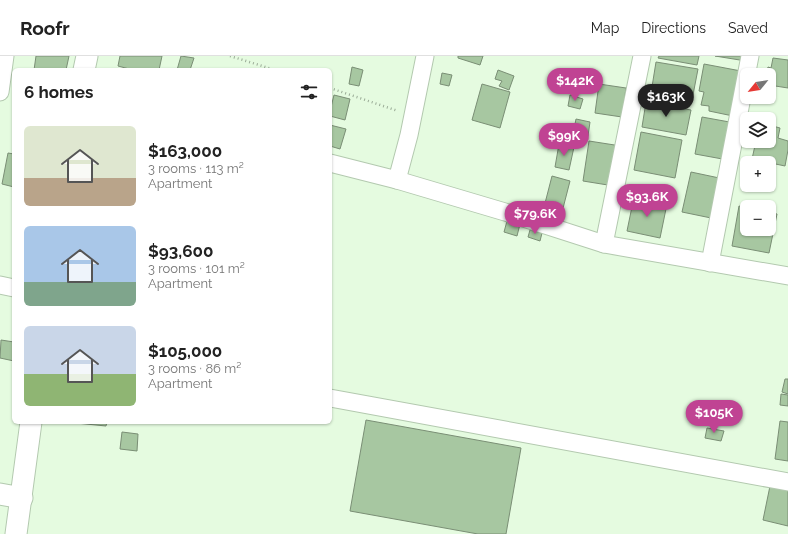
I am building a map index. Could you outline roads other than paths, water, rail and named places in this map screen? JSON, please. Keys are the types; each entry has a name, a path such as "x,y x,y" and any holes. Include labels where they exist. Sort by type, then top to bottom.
{"street":[{"path":"0,92 5,56"},
{"path":"84,68 87,56"},
{"path":"397,180 425,56"},
{"path":"604,244 642,56"},
{"path":"710,263 750,56"},
{"path":"332,164 397,180 505,212 604,244 788,276"},
{"path":"0,285 12,288"},
{"path":"332,398 788,482"},
{"path":"16,534 31,424"},
{"path":"0,494 22,498"}]}
